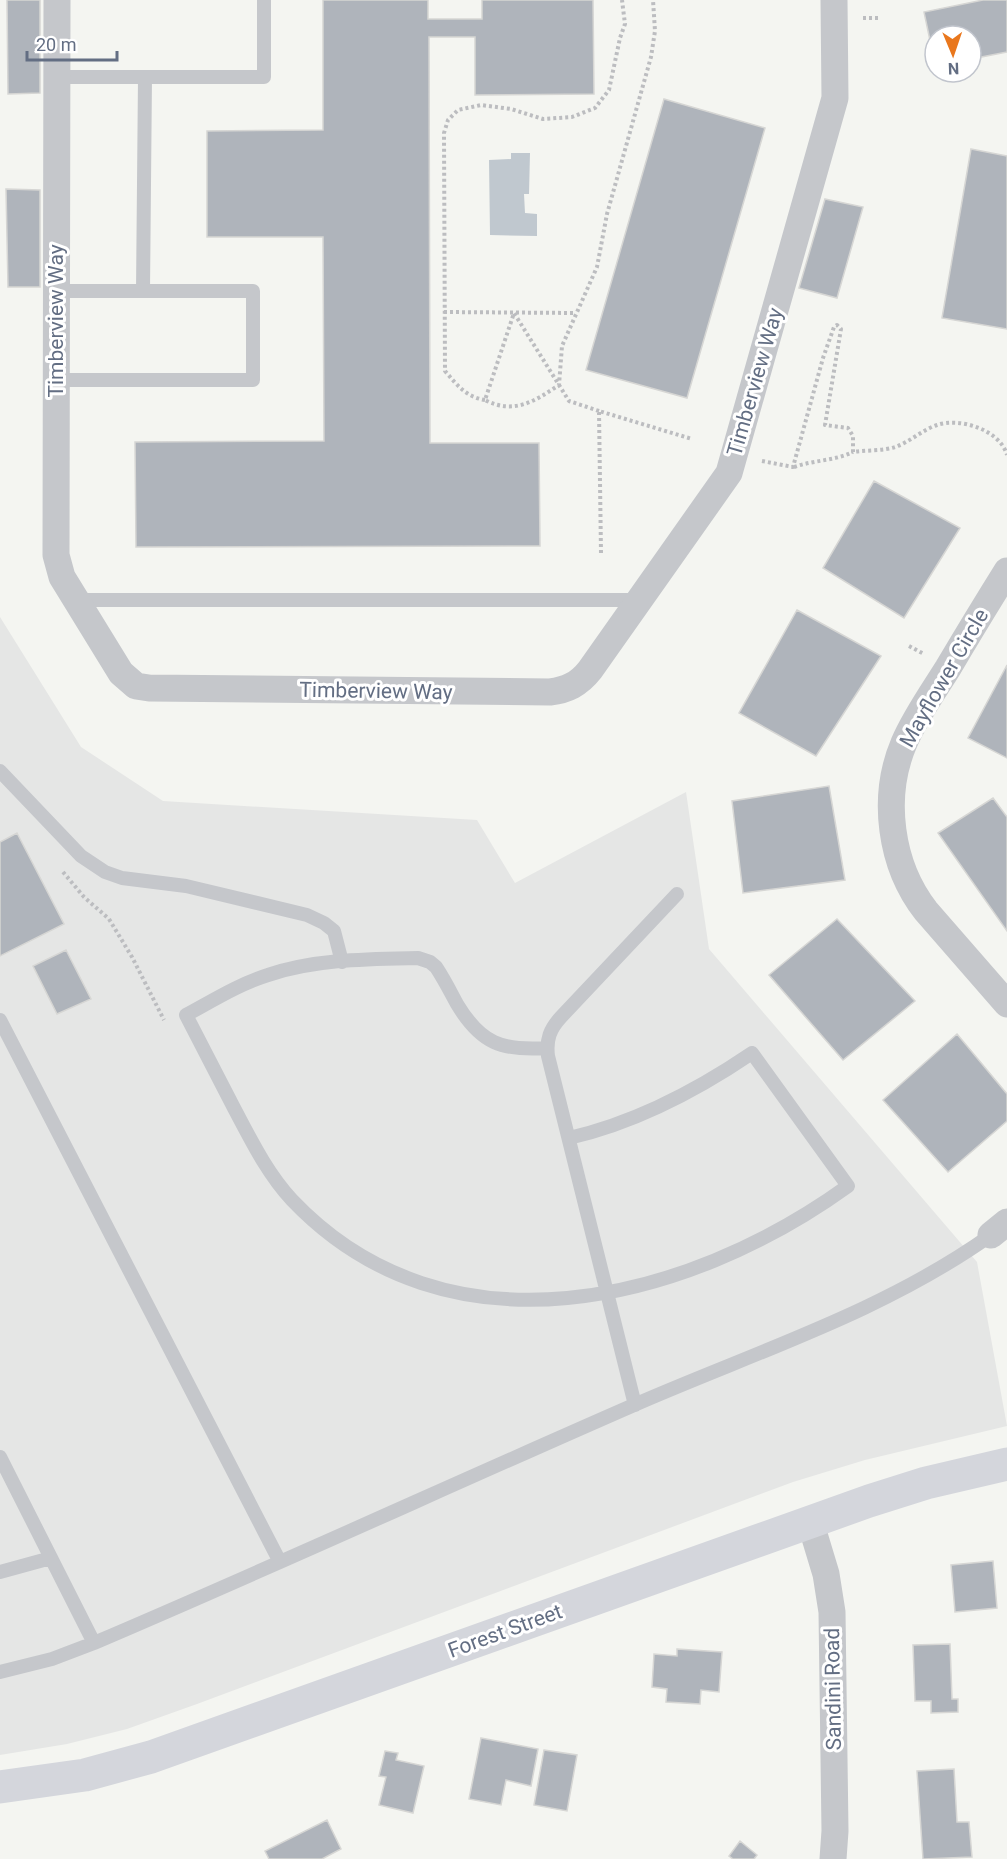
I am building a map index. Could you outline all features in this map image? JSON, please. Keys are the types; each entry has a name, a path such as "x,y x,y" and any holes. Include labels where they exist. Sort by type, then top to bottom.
{"main road":[{"name":"Forest Street","path":"0,1787 85,1775 162,1754 810,1521 898,1491 1007,1464"}],"street":[{"name":"Timberview Way","path":"57,0 56,555 58,570 121,673 130,682 142,688 550,692 566,689 586,676 729,473 834,105 836,89 834,0"},
{"name":"Mayflower Circle","path":"1007,571 907,736 895,770 891,807 899,859 915,896 1007,1004"},
{"name":"Sandini Road","path":"810,1521 826,1574 832,1612 835,1831 833,1859"}],"lane":[{"path":"56,77 264,77 264,0"},
{"path":"143,291 145,77"},
{"path":"56,291 253,291 253,380 56,380"},
{"path":"77,600 640,600"},
{"path":"0,771 81,856 96,867 122,878 186,886 315,918 334,931 342,962"},
{"path":"635,1405 547,1048 548,1036 555,1023 677,894"},
{"path":"547,1048 509,1048 483,1035 462,1012 436,967 418,958 309,965 268,975 186,1015 252,1141 281,1186 307,1214 337,1238 373,1261 426,1285 464,1295 502,1300 566,1299 607,1293 667,1277 731,1254 770,1235 810,1213 848,1186 752,1053 711,1080 672,1101 606,1128 569,1138"},
{"path":"0,1020 280,1562"},
{"path":"0,1672 52,1659 94,1643 635,1405 867,1307 927,1277 999,1229"},
{"path":"0,1457 94,1643"},
{"path":"0,1572 51,1558"}],"path":[{"path":"559,385 532,402 514,407 497,406 463,392 445,371 444,133 448,120 458,110 481,105 511,109 543,119 572,117 595,108 609,90 625,24 622,0"},
{"path":"559,385 562,346 597,267 608,214 651,57 655,31 653,0"},
{"path":"444,312 575,313"},
{"path":"514,313 569,401 692,439"},
{"path":"485,400 514,313"},
{"path":"793,467 823,358 834,327 837,325 841,329 825,425 848,428 853,436 853,452"},
{"path":"600,411 601,553"},
{"path":"753,458 780,466 793,467 839,458 853,452 895,447 938,424 964,424 981,428 1000,441 1007,455"},
{"path":"62,871 84,897 109,919 132,957 166,1025"}],"shaded area":[{"path":"511,153 530,153 529,194 524,194 525,213 537,214 537,236 490,235 489,160 511,159"},
{"path":"0,617 81,747 163,801 477,820 515,883 686,792 709,949 977,1262 1007,1426 865,1460 793,1482 127,1729 67,1744 0,1755"}],"building":[{"path":"7,0 40,0 40,93 8,94"},
{"path":"323,0 428,0 428,19 482,19 482,0 593,0 594,94 475,95 475,37 429,37 430,443 539,443 540,546 136,547 135,442 324,441 323,237 207,237 207,131 323,130"},
{"path":"983,0 1007,0 1007,52 983,57 983,24 927,24 924,12"},
{"path":"664,99 765,128 687,398 586,370"},
{"path":"971,149 1007,156 1007,329 942,318"},
{"path":"6,189 40,190 40,287 8,287"},
{"path":"825,199 863,207 837,298 799,288"},
{"path":"874,481 960,528 904,618 823,568"},
{"path":"797,610 881,656 816,756 739,713"},
{"path":"1007,665 1007,758 968,738"},
{"path":"829,786 845,880 743,893 732,801"},
{"path":"993,798 1007,817 1007,931 938,833"},
{"path":"17,833 64,924 0,956 0,842"},
{"path":"837,919 915,1001 843,1060 769,975"},
{"path":"66,950 91,999 57,1014 33,966"},
{"path":"957,1034 1007,1094 1007,1121 948,1172 883,1100"},
{"path":"993,1561 997,1608 955,1612 951,1565"},
{"path":"950,1644 952,1699 958,1699 958,1712 931,1713 931,1701 915,1701 913,1645"},
{"path":"677,1649 722,1652 719,1692 701,1690 700,1704 666,1702 667,1689 652,1687 654,1654 677,1656"},
{"path":"481,1738 538,1749 531,1786 506,1780 501,1805 469,1799"},
{"path":"544,1750 577,1755 567,1811 534,1805"},
{"path":"385,1751 398,1753 396,1760 424,1766 413,1813 379,1805 386,1777 379,1776"},
{"path":"954,1769 957,1822 969,1822 972,1857 923,1859 917,1771"},
{"path":"327,1820 341,1849 322,1859 269,1859 265,1851"},
{"path":"740,1841 757,1855 754,1859 733,1859 729,1856"}]}
